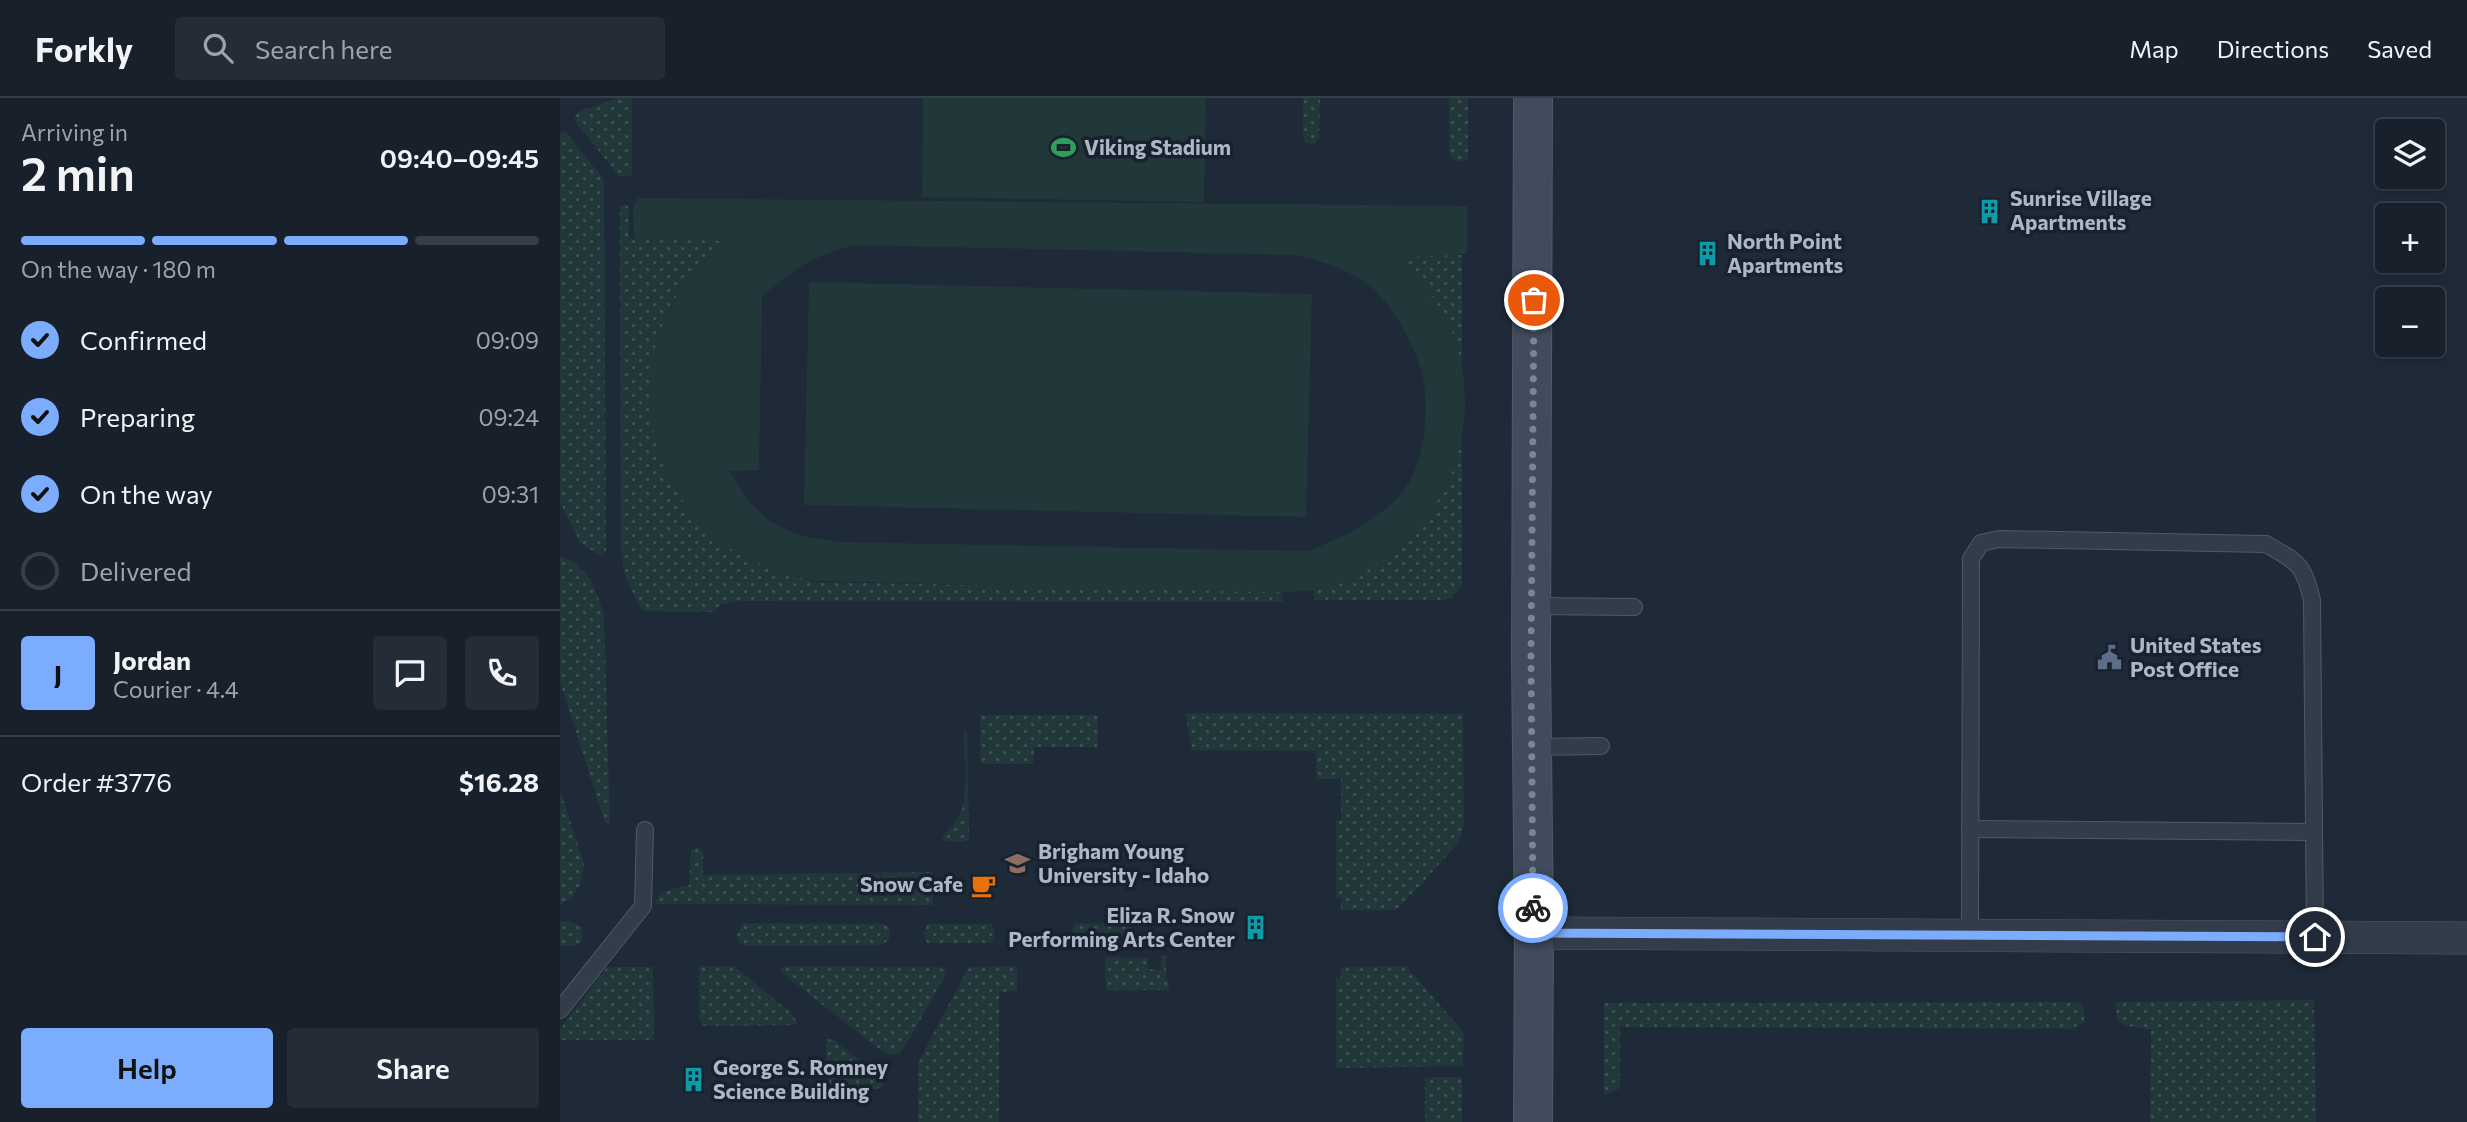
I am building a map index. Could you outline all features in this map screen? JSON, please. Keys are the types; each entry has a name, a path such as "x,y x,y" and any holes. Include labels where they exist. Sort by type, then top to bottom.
{"street":[{"path":"1533,98 1533,1122"},
{"path":"1534,933 2467,938"}],"lane":[{"path":"1970,936 1971,559 1981,543 1999,539 2266,544 2292,559 2305,572 2312,600 2315,937"},
{"path":"1531,606 1634,607"},
{"path":"1531,747 1601,746"},
{"path":"1970,829 2314,832"},
{"path":"560,1010 643,906 645,830"}],"green space":[{"path":"618,98 632,98 632,176 619,176 574,120 578,112"},
{"name":"Viking Stadium","path":"923,98 1206,98 1204,202 922,197"},
{"path":"1303,98 1320,98 1319,137 1314,145 1305,142 1303,138"},
{"path":"1449,98 1468,98 1468,159 1458,162 1451,158 1449,151"},
{"path":"565,131 604,180 606,551 602,556 581,544 560,502 560,133"},
{"path":"638,198 1467,206 1467,254 1406,257 1406,267 1432,297 1448,323 1461,362 1465,392 1464,422 1458,452 1448,481 1434,507 1415,531 1366,571 1328,588 1296,592 1253,592 818,581 788,574 745,557 708,531 688,509 673,484 653,429 651,371 657,342 667,315 694,271 726,241 634,239 633,208","holes":["857,245 1297,255 1345,271 1363,281 1379,295 1409,339 1419,363 1426,400 1418,460 1414,473 1399,496 1363,525 1307,551 839,542 802,535 774,523 751,503 730,471 759,470 762,296 795,270 842,248"]},
{"path":"620,207 629,207 629,239 726,240 689,278 668,312 657,343 650,393 657,442 665,466 677,488 708,530 742,555 791,575 817,582 1282,591 1283,602 738,601 721,604 713,612 642,611 625,576 621,552"},
{"path":"1462,255 1462,584 1452,598 1444,600 1314,600 1314,589 1348,578 1448,474 1403,268 1403,256"},
{"path":"809,282 1312,294 1306,517 804,505"},
{"path":"560,556 578,566 590,580 604,616 610,825 605,823 560,682"},
{"path":"1185,713 1463,714 1464,824 1461,836 1456,845 1396,910 1341,910 1341,898 1336,897 1336,820 1341,820 1341,779 1316,779 1316,751 1192,750"},
{"path":"980,715 1098,715 1098,747 1034,747 1033,764 980,764"},
{"path":"964,731 967,731 969,839 964,842 942,841 960,814 964,801"},
{"path":"560,790 584,864 581,883 573,896 560,905"},
{"path":"697,847 703,851 703,875 933,872 933,905 654,904 660,895 668,890 689,886 691,851"},
{"path":"560,921 581,927 581,942 575,946 560,946"},
{"path":"744,923 884,924 888,926 890,933 889,940 881,945 745,946 739,942 737,934"},
{"path":"1075,923 1130,924 1133,933 1130,943 1075,942 1072,933"},
{"path":"927,924 992,924 995,933 992,943 927,943 924,933"},
{"path":"1161,956 1166,956 1166,980 1169,981 1169,990 1106,990 1105,957 1148,958 1148,969 1161,970"},
{"path":"699,966 734,966 790,1012 797,1022 795,1025 704,1026 699,1020"},
{"path":"1017,966 1017,991 999,992 999,1122 918,1122 918,1063 967,970 971,967"},
{"path":"1406,966 1464,1033 1463,1066 1336,1068 1336,978 1341,978 1341,967"},
{"path":"607,967 653,967 654,1040 560,1040 560,1029"},
{"path":"940,967 946,974 906,1045 899,1053 892,1055 879,1049 782,973 781,968"},
{"path":"2314,1000 2316,1122 2150,1122 2151,1030 2117,1021 2116,1002"},
{"path":"2077,1002 2083,1006 2085,1021 2073,1029 1620,1027 1620,1088 1604,1095 1604,1003"},
{"path":"826,1039 834,1040 881,1078 884,1085 877,1089 826,1089"},
{"path":"1425,1077 1462,1077 1462,1122 1425,1122"}],"way so far":[{"path":"1533,908 1531,657 1534,300"}],"place":[{"name":"Viking Stadium","path":"1064,148"},
{"name":"Sunrise Village Apartments","path":"1990,211"},
{"name":"North Point Apartments","path":"1707,254"},
{"name":"United States Post Office","path":"2110,658"},
{"name":"Brigham Young University - Idaho","path":"1018,864"},
{"name":"Snow Cafe","path":"983,885"},
{"name":"Eliza R. Snow Performing Arts Center","path":"1255,928"},
{"name":"George S. Romney Science Building","path":"693,1080"}],"route":[{"path":"1533,908 1534,933 2315,937"}]}
